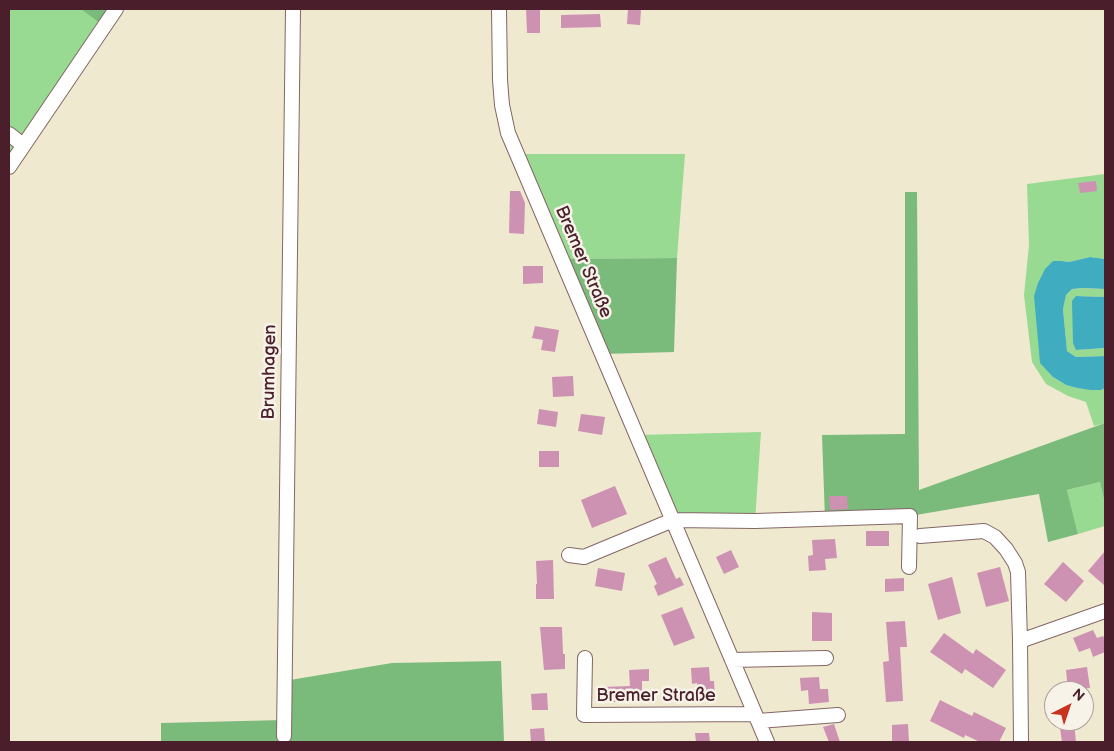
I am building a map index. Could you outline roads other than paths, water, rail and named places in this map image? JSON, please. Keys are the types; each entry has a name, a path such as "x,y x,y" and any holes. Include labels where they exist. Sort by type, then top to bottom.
{"street":[{"path":"9,167 116,9"},
{"name":"Brumhagen","path":"284,736 293,9"},
{"name":"Bremer Straße","path":"499,9 500,80 502,105 508,133 767,742"},
{"path":"9,134 24,145"},
{"path":"569,555 584,557 673,520 764,521 910,516 909,567"},
{"path":"920,536 984,531 994,537 1006,549 1015,563 1018,572 1021,742"},
{"path":"1020,641 1105,611"},
{"name":"Bremer Straße","path":"585,658 584,715 756,717"},
{"path":"732,660 826,658"},
{"path":"756,717 838,715"}],"water":[{"path":"1090,257 1105,259 1105,289 1072,289 1066,295 1063,309 1067,351 1076,357 1105,356 1105,388 1101,390 1066,385 1053,377 1040,363 1034,296 1045,269 1053,261 1069,262"},
{"path":"1076,296 1105,297 1105,348 1076,350 1073,343 1072,301"}]}
